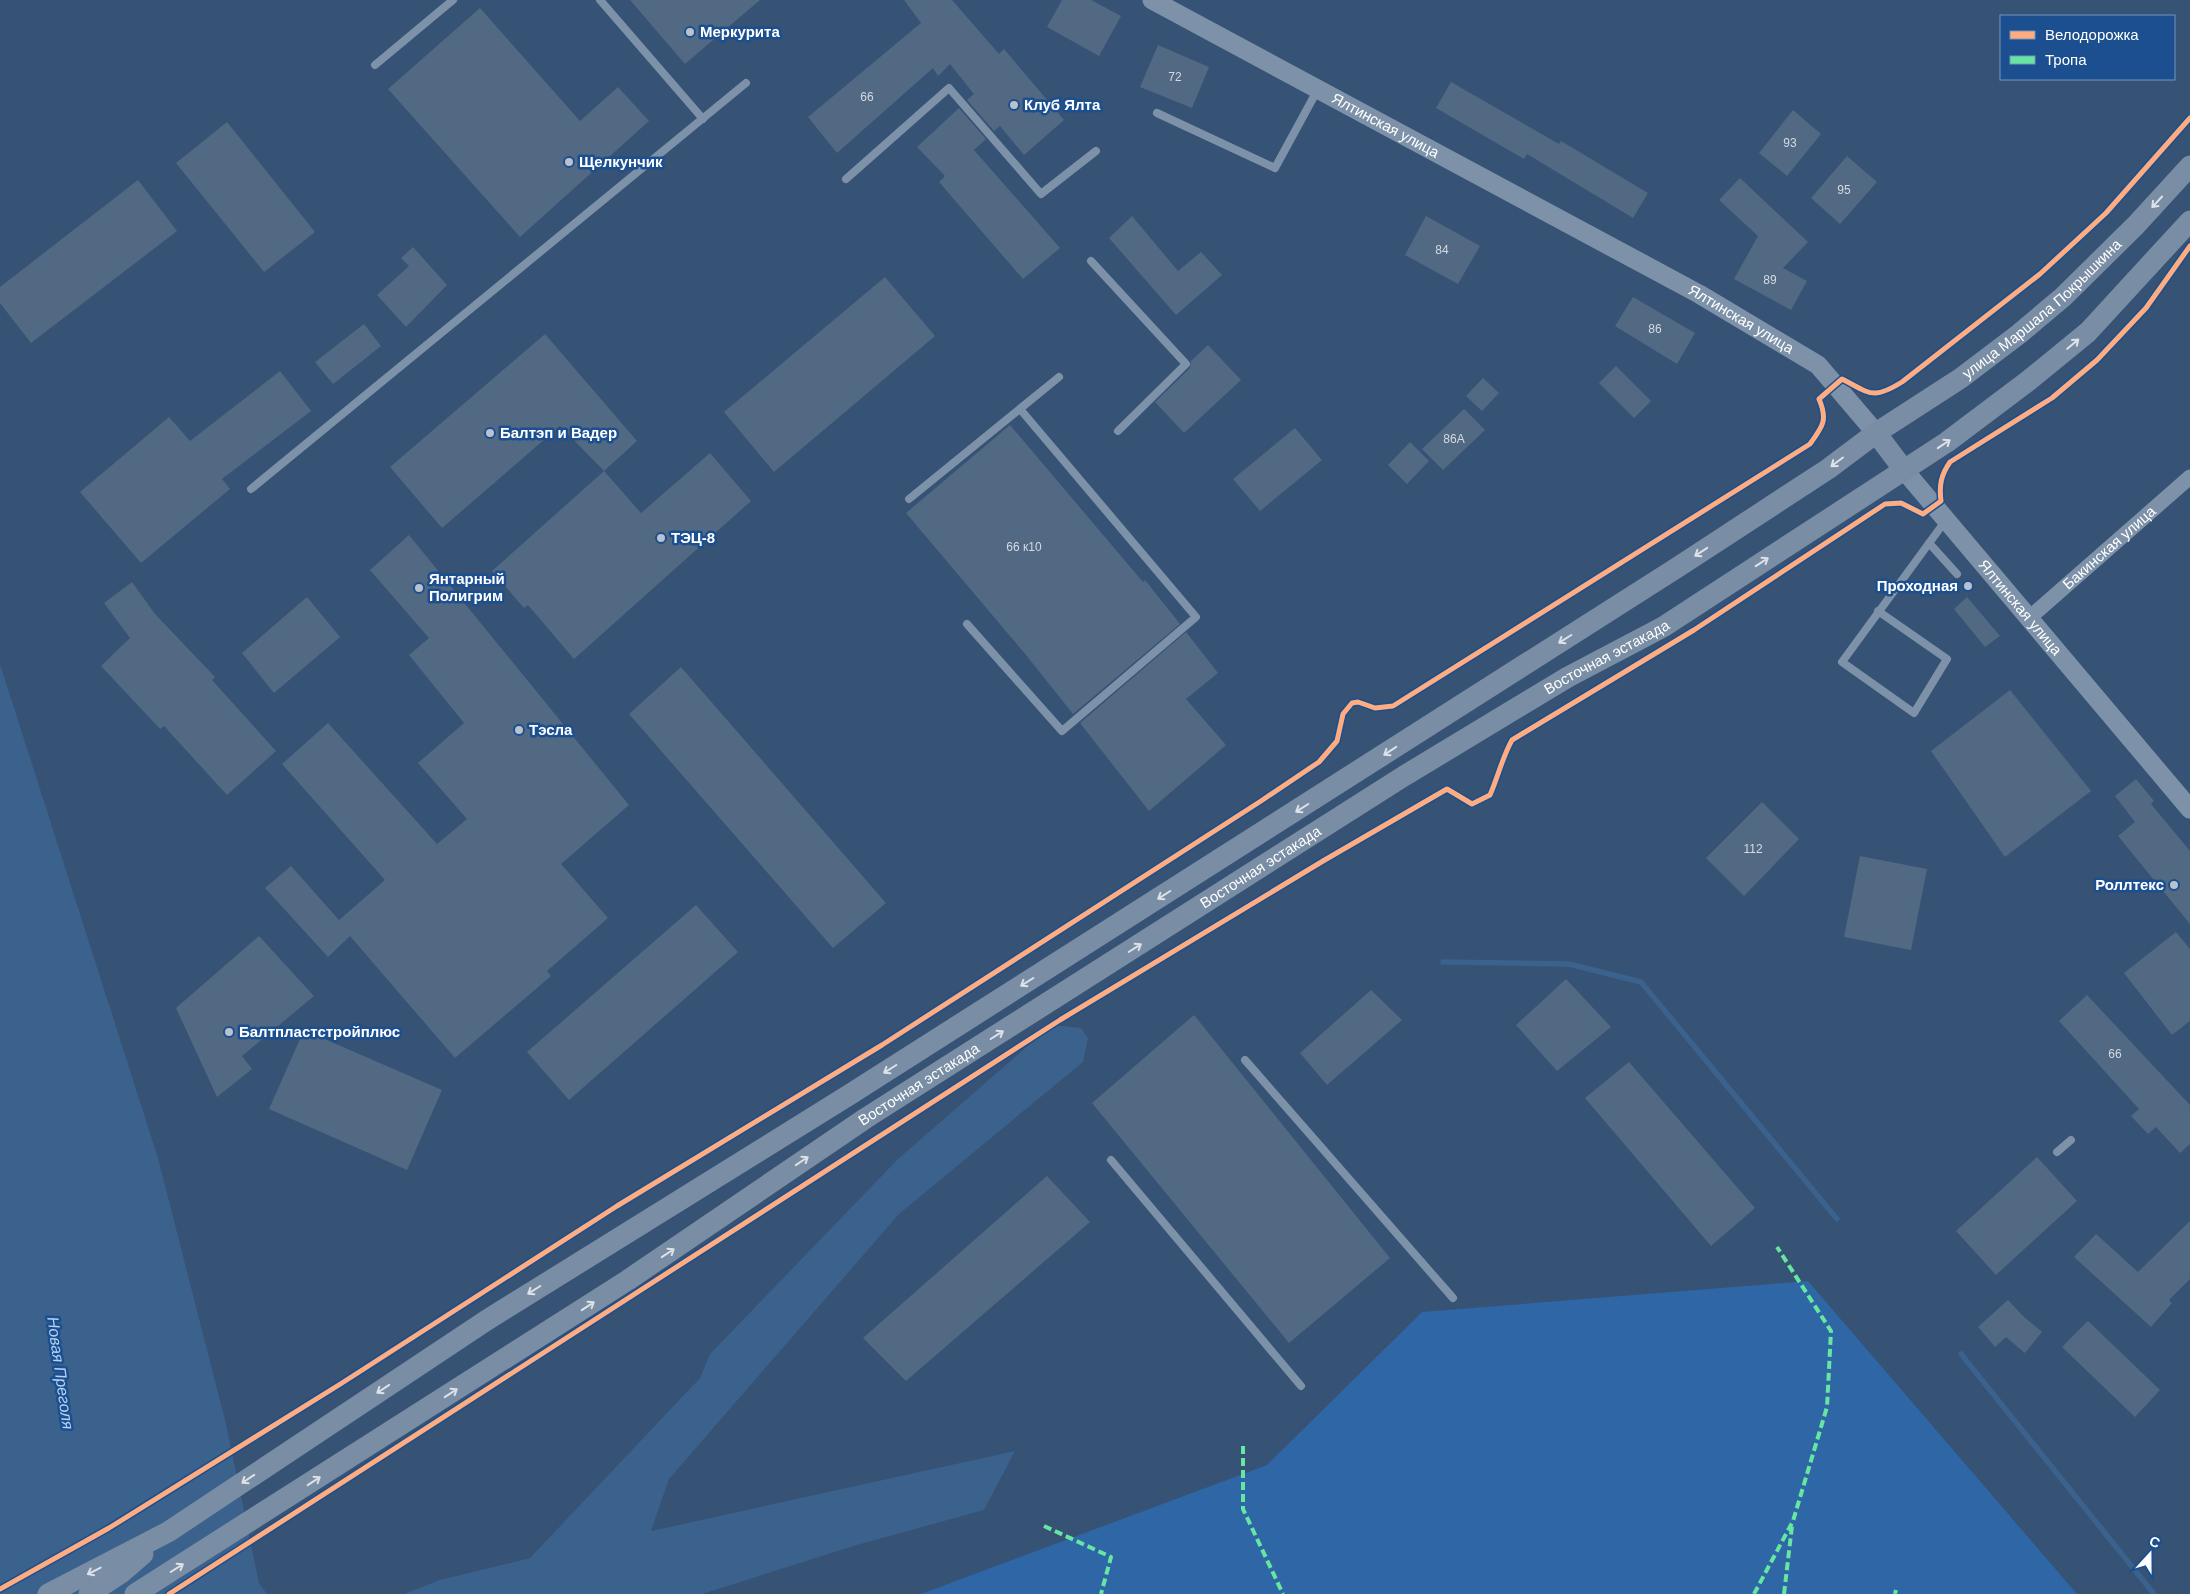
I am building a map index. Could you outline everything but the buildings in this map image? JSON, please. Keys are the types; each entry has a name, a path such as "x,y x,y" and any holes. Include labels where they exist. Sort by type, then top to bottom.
{"main road":[{"name":"улица Маршала Покрышкина","path":"1876,433 1969,372 2063,297 2136,224 2190,166"},
{"path":"1904,470 1947,442 2028,381 2088,332 2190,221"},
{"name":"Ялтинская улица","path":"1876,433 1904,470"},
{"name":"Восточная эстакада","path":"168,1532 487,1320 858,1089 1678,568 1828,469 1876,433"},
{"name":"Восточная эстакада","path":"136,1594 628,1280 866,1118 1396,781 1568,677 1663,627 1904,470"},
{"path":"48,1594 168,1532"},
{"path":"89,1594 121,1573 168,1532"}],"street":[{"name":"Ялтинская улица","path":"1152,0 1699,294 1818,365 1876,433"},
{"name":"Ялтинская улица","path":"1904,470 2190,809"},
{"name":"Бакинская улица","path":"2028,619 2190,477"}],"lane":[{"path":"375,65 453,0"},
{"path":"600,0 703,118"},
{"path":"251,489 746,83"},
{"path":"846,179 949,88 1041,194 1096,151"},
{"path":"1158,113 1275,168 1318,88"},
{"path":"1090,260 1186,364 1118,431"},
{"path":"909,499 1059,377"},
{"path":"968,624 1062,731 1196,616 1020,409"},
{"path":"1878,611 1947,659 1914,713 1842,662 1878,611 1946,520"},
{"path":"1928,543 1957,574"},
{"path":"1245,1060 1453,1298"},
{"path":"2057,1152 2071,1140"},
{"path":"1111,1160 1301,1386"}],"shaded area":[{"path":"1808,1281 2077,1594 921,1594 1267,1465 1422,1312"}],"water":[{"name":"Новая Преголя","path":"0,664 158,1158 226,1424 259,1583 267,1594 0,1594"},
{"path":"1052,1025 1081,1028 1088,1038 1083,1062 899,1214 669,1479 651,1531 1015,1451 984,1510 857,1545 702,1594 404,1594 440,1580 530,1558 700,1378 710,1354 898,1159"}],"waterway":[{"path":"1443,962 1569,964 1641,982 1837,1219"},
{"path":"1961,1354 2154,1594"}],"marked path":[{"path":"1754,1594 1793,1521 1827,1407 1831,1331 1777,1247"},
{"path":"1243,1446 1243,1509 1283,1594"},
{"path":"1044,1526 1111,1557 1101,1594"},
{"path":"1784,1594 1792,1526"},
{"path":"1895,1594 1896,1590"}],"cycle path":[{"path":"0,1589 109,1528 342,1383 617,1206 882,1045 1261,801 1319,762 1337,741 1343,714 1352,703 1358,702 1375,708 1393,706 1810,444 1823,423 1824,418 1819,399 1842,379 1872,393 1884,391 1902,382 2040,274 2106,213 2190,118"},
{"path":"169,1594 1060,1020 1323,861 1447,789 1472,804 1490,795 1512,740 1694,630 1885,504 1901,503 1923,514 1941,501 1941,480 1950,462 2052,398 2097,360 2146,308 2190,246"}],"place":[{"name":"Меркурита","path":"690,32"},
{"name":"Клуб Ялта","path":"1014,105"},
{"name":"Щелкунчик","path":"569,162"},
{"name":"Балтэп и Вадер","path":"490,433"},
{"name":"ТЭЦ-8","path":"661,538"},
{"name":"Проходная","path":"1968,586"},
{"name":"Янтарный Полигрим","path":"419,588"},
{"name":"Тэсла","path":"519,730"},
{"name":"Роллтекс","path":"2174,885"},
{"name":"Балтпластстройплюс","path":"229,1032"}]}
